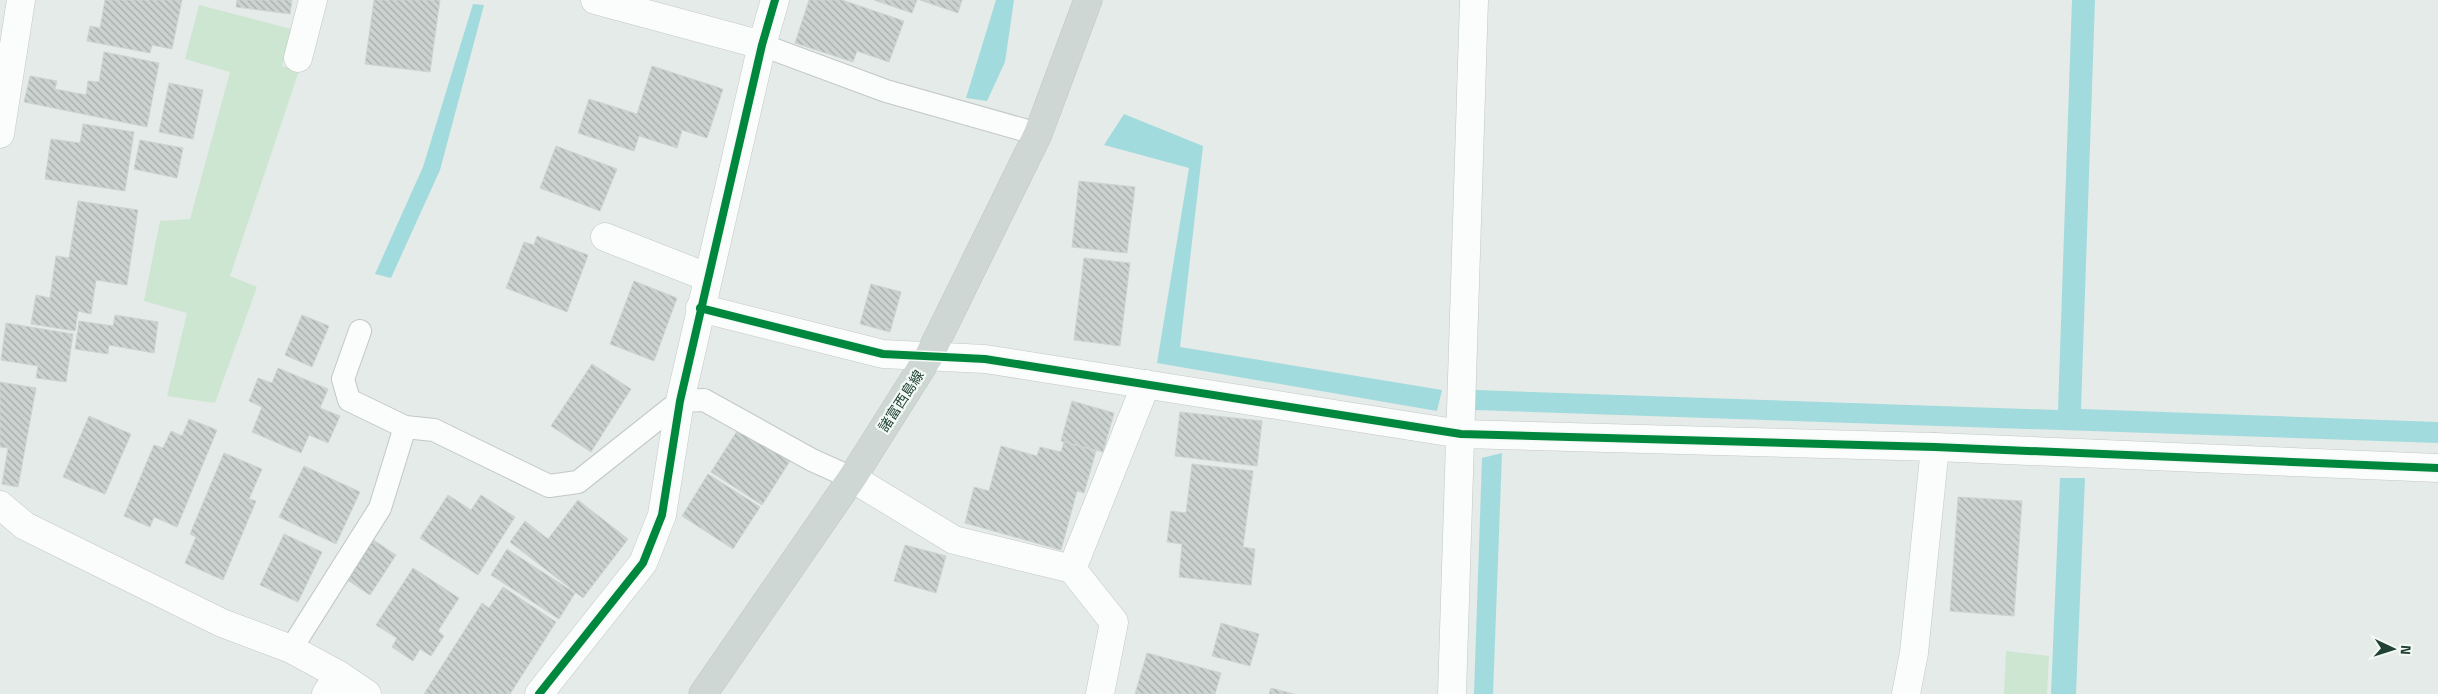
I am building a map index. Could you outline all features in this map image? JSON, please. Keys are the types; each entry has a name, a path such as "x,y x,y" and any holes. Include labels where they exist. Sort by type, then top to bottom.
{"main road":[{"name":"諸富西島線","path":"702,694 852,478 929,356 1038,134 1088,0"}],"street":[{"path":"0,134 21,0"},
{"path":"298,58 313,0"},
{"path":"595,0 762,45"},
{"path":"539,694 643,563 662,515 680,400 700,308 762,45 775,0"},
{"path":"1452,694 1474,0"},
{"path":"605,237 707,277"},
{"path":"700,308 883,354 985,358 1461,434 1935,447 2438,468"},
{"path":"1072,569 1146,384"},
{"path":"1906,694 1914,653 1935,447"},
{"path":"852,478 954,540 1072,569 1114,622 1100,694"},
{"path":"0,505 25,526 222,623 291,649 333,684 367,694"}],"lane":[{"path":"762,45 886,91 1038,134"},
{"path":"360,332 343,379 349,400 404,427 434,430 549,486 578,482 680,400 704,400 812,460 852,478"},
{"path":"291,649 380,508 404,427"}],"green space":[{"path":"199,5 291,29 282,66 299,71 230,276 257,287 215,403 167,396 187,313 144,301 160,221 190,219 230,72 185,59"},
{"path":"2006,651 2049,656 2047,694 2004,694"}],"water":[{"path":"996,0 1014,0 1005,62 987,101 966,98"},
{"path":"2072,0 2095,0 2081,409 2438,422 2438,443 1475,410 1476,390 2058,410"},
{"path":"473,4 484,5 440,170 391,278 375,274 423,167"},
{"path":"1124,114 1203,146 1180,347 1442,390 1437,411 1157,363 1189,168 1104,145"},
{"path":"1502,453 1493,694 1474,694 1482,458"},
{"path":"2060,478 2085,478 2076,694 2051,694"}],"building":[{"path":"105,0 182,0 172,49 152,45 150,53 87,41 90,26 100,28"},
{"path":"237,0 292,0 290,14 236,7"},
{"path":"374,0 440,0 430,72 365,64"},
{"path":"809,0 842,0 904,21 889,62 857,51 853,62 795,43"},
{"path":"874,0 917,0 912,13"},
{"path":"920,0 962,0 958,13"},
{"path":"104,52 159,63 147,127 24,102 30,76 57,81 55,89 86,95 88,81 99,82"},
{"path":"652,66 723,89 707,138 682,130 677,148 639,136 634,151 578,133 589,99 637,114"},
{"path":"169,83 203,90 193,139 159,132"},
{"path":"83,124 134,132 125,191 45,179 51,139 80,143"},
{"path":"140,140 183,148 177,178 134,169"},
{"path":"556,146 617,169 600,211 540,188"},
{"path":"1079,181 1135,187 1127,253 1072,247"},
{"path":"78,201 138,210 127,285 96,280 91,314 78,311 75,331 31,324 36,295 50,298 56,256 69,258"},
{"path":"537,236 588,255 567,312 506,288 524,242 534,245"},
{"path":"1084,258 1130,263 1120,346 1074,340"},
{"path":"634,281 677,298 654,361 610,344"},
{"path":"871,284 901,292 890,332 860,324"},
{"path":"115,315 158,322 154,353 109,345 108,354 75,349 79,321 113,326"},
{"path":"302,315 329,326 312,367 285,355"},
{"path":"6,323 73,334 66,382 36,378 38,366 1,360"},
{"path":"592,364 631,389 591,452 551,426"},
{"path":"278,368 328,389 320,408 340,416 328,443 309,435 301,453 252,432 262,407 249,401 258,378 272,383"},
{"path":"0,382 36,388 18,487 2,484 8,448 0,447"},
{"path":"1072,401 1114,413 1103,452 1061,441"},
{"path":"1180,412 1262,421 1257,466 1175,456"},
{"path":"89,416 131,434 105,494 63,477"},
{"path":"189,419 217,430 177,527 154,517 150,527 124,516 154,445 163,448 171,431 182,436"},
{"path":"739,428 790,461 762,505 711,472"},
{"path":"1064,442 1096,451 1084,493 1077,491 1061,550 965,523 974,487 989,491 1001,446 1037,456 1040,447 1061,452"},
{"path":"224,453 262,469 249,499 256,501 223,580 185,563 196,537 190,534"},
{"path":"1192,464 1253,471 1243,547 1255,549 1251,585 1179,577 1182,544 1167,542 1171,511 1186,513"},
{"path":"304,466 360,492 336,544 279,517"},
{"path":"708,474 760,507 733,549 682,516"},
{"path":"448,495 471,510 481,495 515,517 478,575 420,538"},
{"path":"1958,497 2022,501 2014,616 1950,611"},
{"path":"578,500 628,539 583,598 510,542 525,521 548,539"},
{"path":"284,534 322,552 298,602 260,585"},
{"path":"372,539 396,555 370,595 346,579"},
{"path":"905,545 946,556 936,593 894,581"},
{"path":"507,549 575,593 559,619 491,575"},
{"path":"413,568 459,598 438,631 444,636 431,656 420,649 413,661 392,647 397,638 376,625"},
{"path":"503,587 556,622 510,694 424,694 482,603 489,608"},
{"path":"1221,623 1259,634 1250,666 1212,656"},
{"path":"1147,653 1221,673 1215,694 1135,694"},
{"path":"1271,688 1294,694 1269,694"}],"cycle path":[{"path":"539,694 643,563 662,515 680,401 762,45 775,0"},
{"path":"700,308 883,354 985,359 1461,434 1935,447 2438,468"}]}
